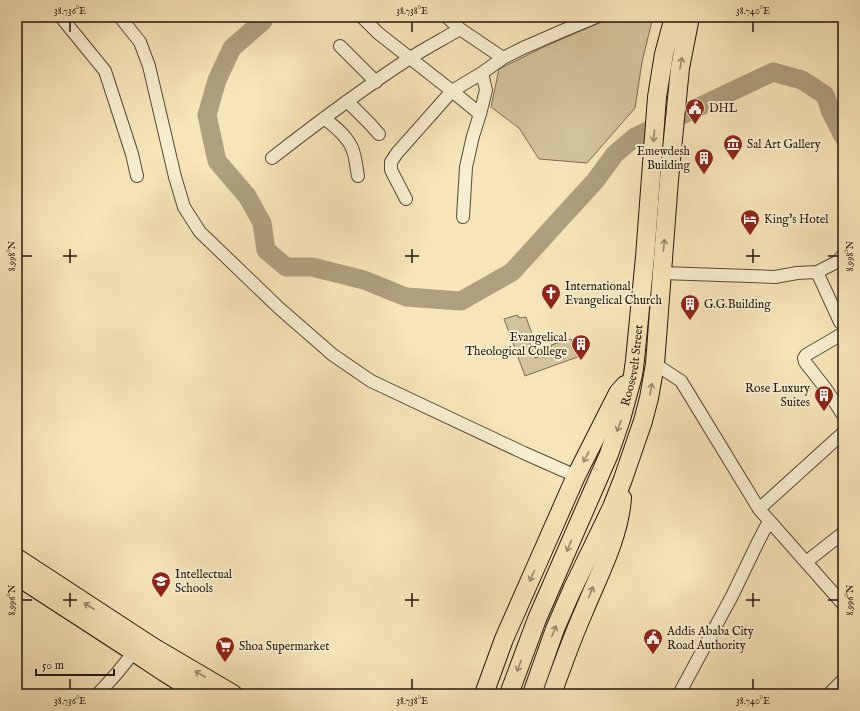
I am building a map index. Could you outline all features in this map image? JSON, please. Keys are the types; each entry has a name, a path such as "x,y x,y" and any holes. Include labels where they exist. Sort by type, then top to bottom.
{"main road":[{"name":"Roosevelt Street","path":"509,694 537,619 609,454 622,419 633,375 645,258 657,97 664,54 674,17"},
{"name":"Roosevelt Street","path":"532,694 555,629 612,507 643,421 649,398 655,364 669,180 680,68 690,17"},
{"path":"484,694 504,639 576,476 618,393 633,375"},
{"path":"552,694 572,638 613,541 621,510 623,479"},
{"path":"17,558 153,647 233,694"},
{"path":"17,576 199,694"}],"street":[{"path":"61,17 105,71 132,154 137,176"},
{"path":"120,17 140,42 149,66 175,177 184,207 200,232 285,314 333,355 371,381 517,450 576,476"},
{"path":"362,17 378,33 452,90 480,114"},
{"path":"447,17 460,29 503,58"},
{"path":"406,199 391,170 391,162 397,153 452,90 482,73 503,58 596,17"},
{"path":"272,158 347,101 410,58 460,29"},
{"path":"340,46 376,82"},
{"path":"463,217 466,167 486,90 482,73"},
{"path":"347,101 366,119 378,134"},
{"path":"324,118 347,140 351,146 358,176"},
{"path":"662,273 776,277 797,273 817,272 837,262 843,255"},
{"path":"817,272 842,325 842,334 806,355 804,358 805,362 843,414"},
{"path":"655,364 681,381 759,509 843,604"},
{"path":"759,509 843,433"},
{"path":"679,694 732,596 769,521"},
{"path":"806,562 843,533"},
{"path":"98,694 134,652"},
{"path":"829,694 843,680"}],"shaded area":[{"path":"613,17 653,17 642,62 635,108 587,163 539,159 519,128 491,107 499,69 548,45"},
{"path":"517,315 519,318 526,317 533,337 529,340 535,358 552,352 551,345 571,339 574,344 579,342 583,355 525,376 504,319"}],"waterway":[{"path":"262,17 263,21 232,48 217,80 207,115 217,161 247,196 262,223 266,250 286,267 312,267 364,280 406,297 461,301 512,272 595,181 615,154 635,137 773,72 802,80 825,95 831,112 843,136"}],"place":[{"name":"DHL","path":"695,125"},
{"name":"Sal Art Gallery","path":"733,161"},
{"name":"Emewdesh Building","path":"704,175"},
{"name":"King's Hotel","path":"750,236"},
{"name":"International Evangelical Church","path":"551,310"},
{"name":"G.G.Building","path":"690,321"},
{"name":"Evangelical Theological College","path":"581,361"},
{"name":"Rose Luxury Suites","path":"824,412"},
{"name":"Intellectual Schools","path":"161,598"},
{"name":"Addis Ababa City Road Authority","path":"653,655"},
{"name":"Shoa Supermarket","path":"225,663"}]}
